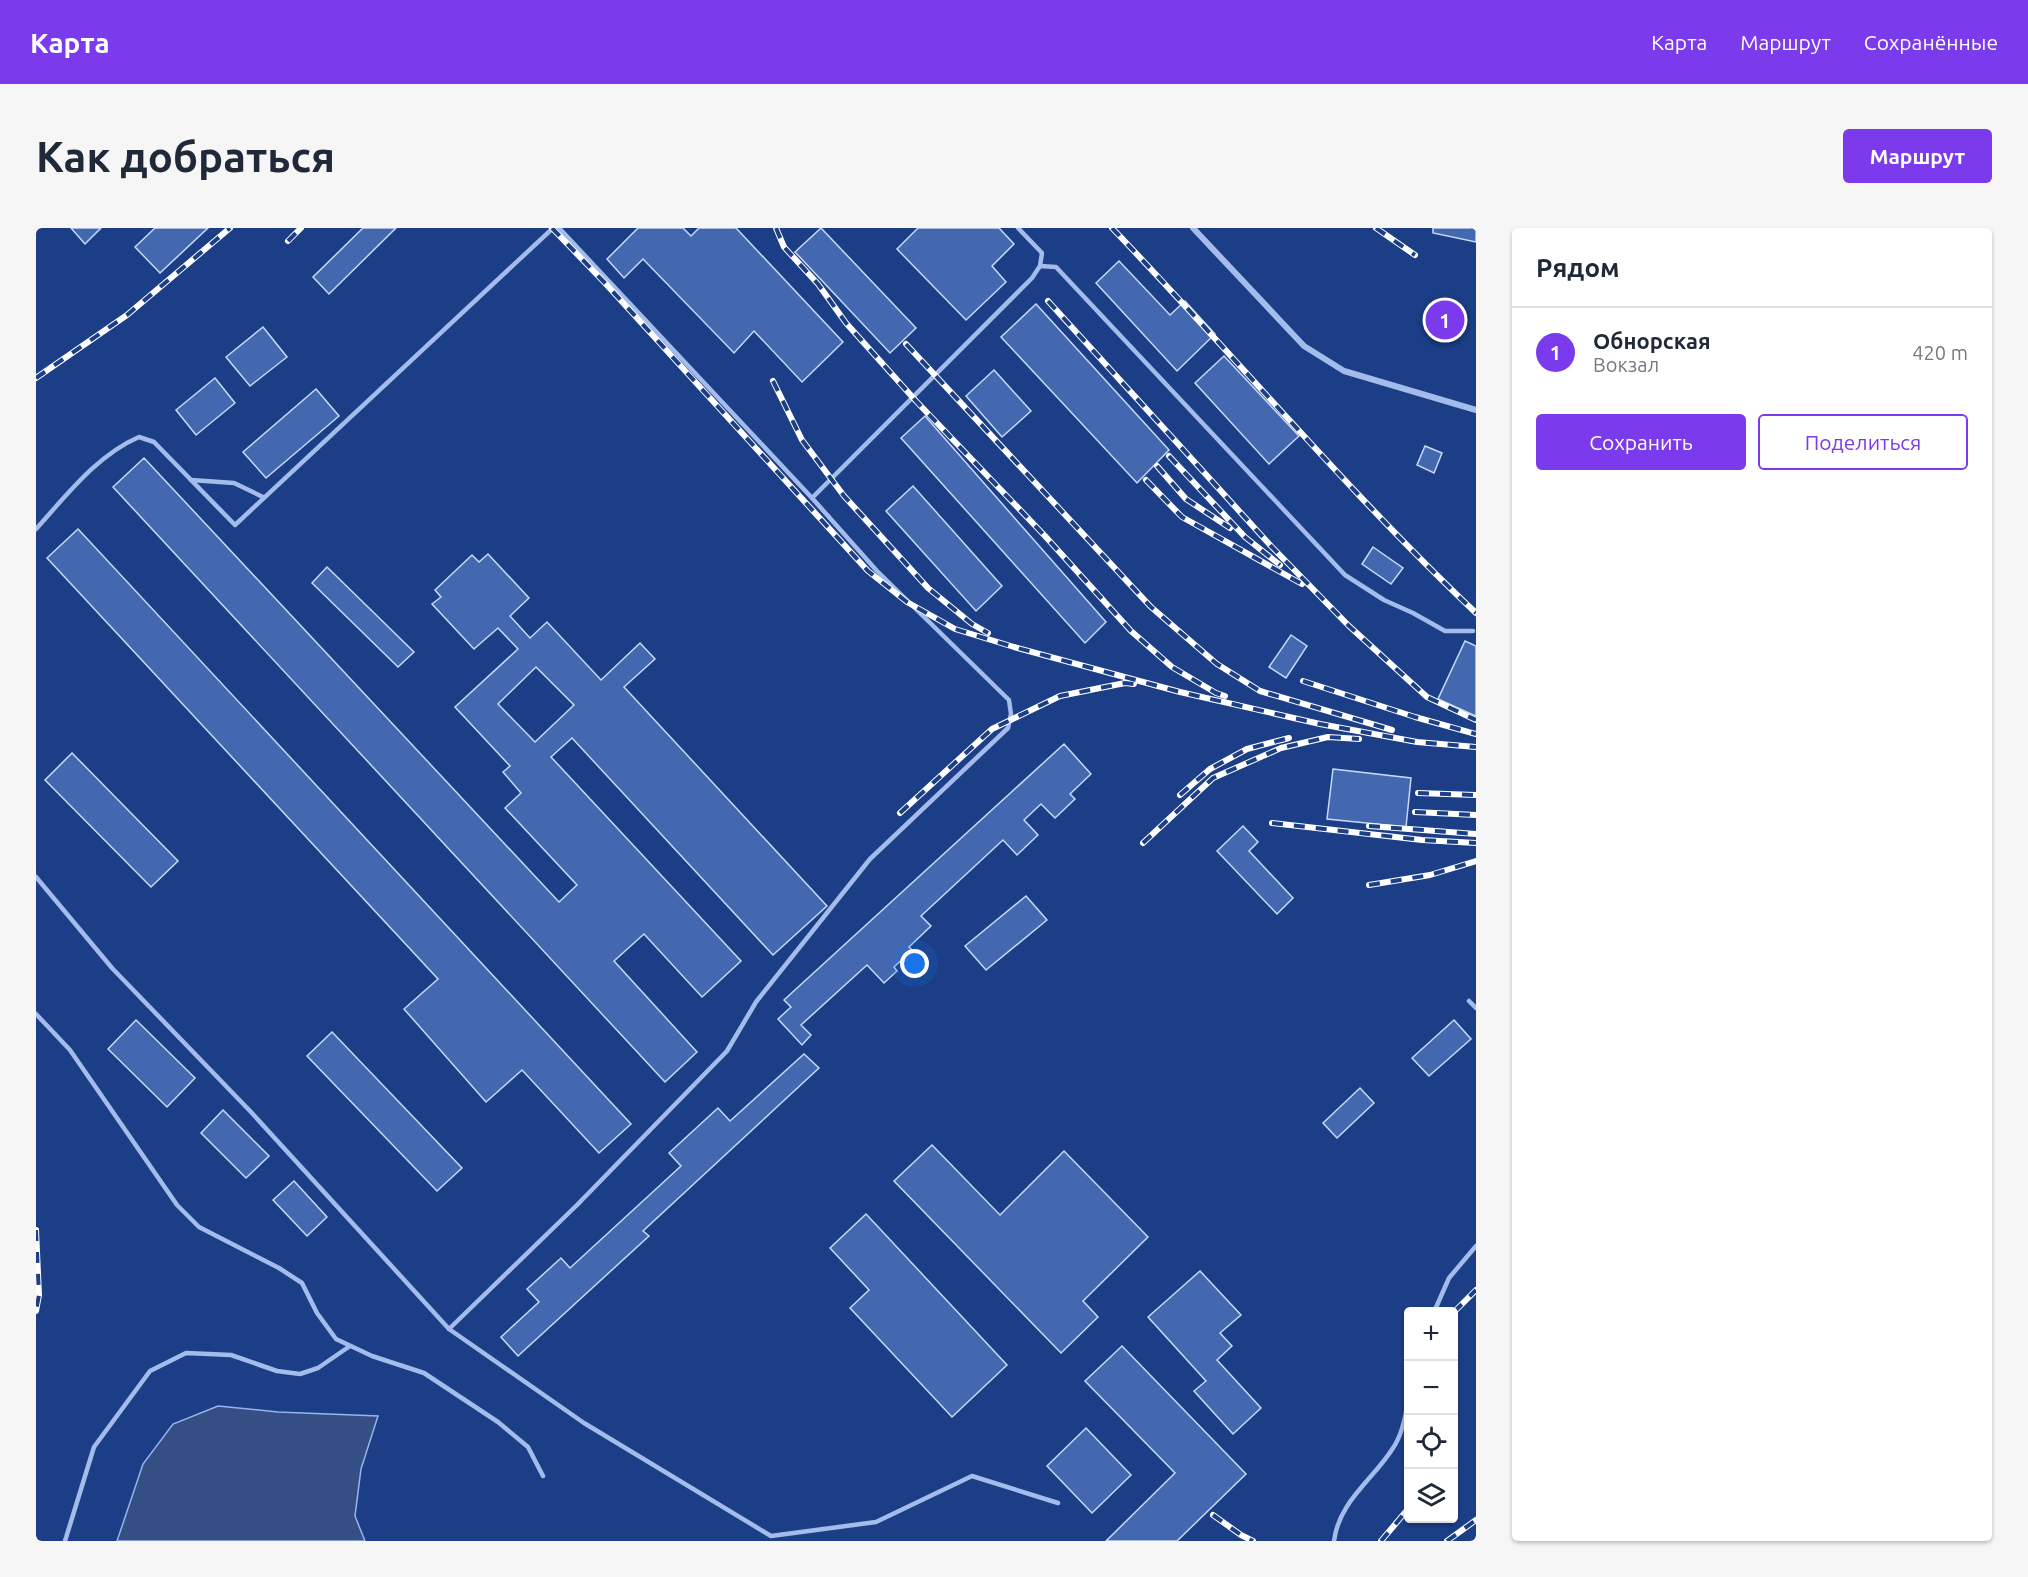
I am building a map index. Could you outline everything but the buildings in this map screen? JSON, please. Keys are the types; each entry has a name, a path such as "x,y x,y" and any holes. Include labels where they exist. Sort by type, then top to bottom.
{"street":[{"path":"1193,228 1304,345 1344,371 1476,410"}],"lane":[{"path":"36,529 79,482 121,445 139,437 154,442 235,525 553,228"},
{"path":"449,1329 577,1205 728,1051 756,1002 870,859 1008,728 1011,714 1009,700 877,572 812,498 559,228"},
{"path":"812,498 1032,278 1040,266 1042,253 1018,228"},
{"path":"1040,266 1056,267 1345,575 1384,600 1445,631 1473,631"},
{"path":"190,480 234,483 263,497"},
{"path":"36,877 112,968 251,1112 449,1329 584,1423 771,1536 876,1522 972,1476 1058,1503"},
{"path":"1469,1001 1476,1008"},
{"path":"36,1014 70,1050 177,1206 199,1227 279,1268 302,1283 316,1313 336,1339 372,1356 424,1373 498,1422 528,1447 543,1476"},
{"path":"1436,1307 1449,1278 1476,1246"},
{"path":"65,1541 94,1447 150,1371 186,1353 231,1355 277,1371 300,1374 318,1368 350,1346"},
{"path":"1334,1541 1340,1519 1351,1499 1394,1448 1405,1415"}],"water":[{"path":"218,1406 278,1412 378,1416 361,1469 355,1516 365,1541 117,1541 143,1464 173,1424"}],"railway":[{"path":"36,378 127,315 230,228"},
{"path":"288,241 301,228"},
{"path":"552,228 868,571 907,602 955,629 1180,692 1320,724 1417,742 1476,747"},
{"path":"776,228 784,247 818,284 846,323 1131,631 1172,667 1225,696"},
{"path":"1112,228 1382,520 1476,613"},
{"path":"1376,228 1415,255"},
{"path":"1048,301 1271,546 1349,626 1427,697 1476,720"},
{"path":"906,344 1151,607 1217,664 1260,691 1392,730"},
{"path":"773,381 802,440 844,496 928,588 972,624 988,633"},
{"path":"1169,456 1245,537 1280,565"},
{"path":"1157,466 1186,499 1230,528"},
{"path":"1146,480 1182,517 1302,584"},
{"path":"1303,681 1476,734"},
{"path":"900,813 992,729 1060,696 1125,683 1134,684"},
{"path":"1143,843 1213,778 1281,748 1328,737 1359,739"},
{"path":"1180,795 1210,769 1247,749 1289,738"},
{"path":"1418,793 1476,795"},
{"path":"1415,812 1476,815"},
{"path":"1272,823 1422,840 1476,843"},
{"path":"1369,826 1476,834"},
{"path":"1369,885 1430,875 1476,861"},
{"path":"36,1230 39,1295 36,1311"},
{"path":"1458,1308 1476,1290"},
{"path":"1381,1541 1404,1514"},
{"path":"1213,1515 1253,1541"},
{"path":"1447,1541 1476,1520"}],"place":[{"name":"Обнорская","path":"1445,320"}]}
